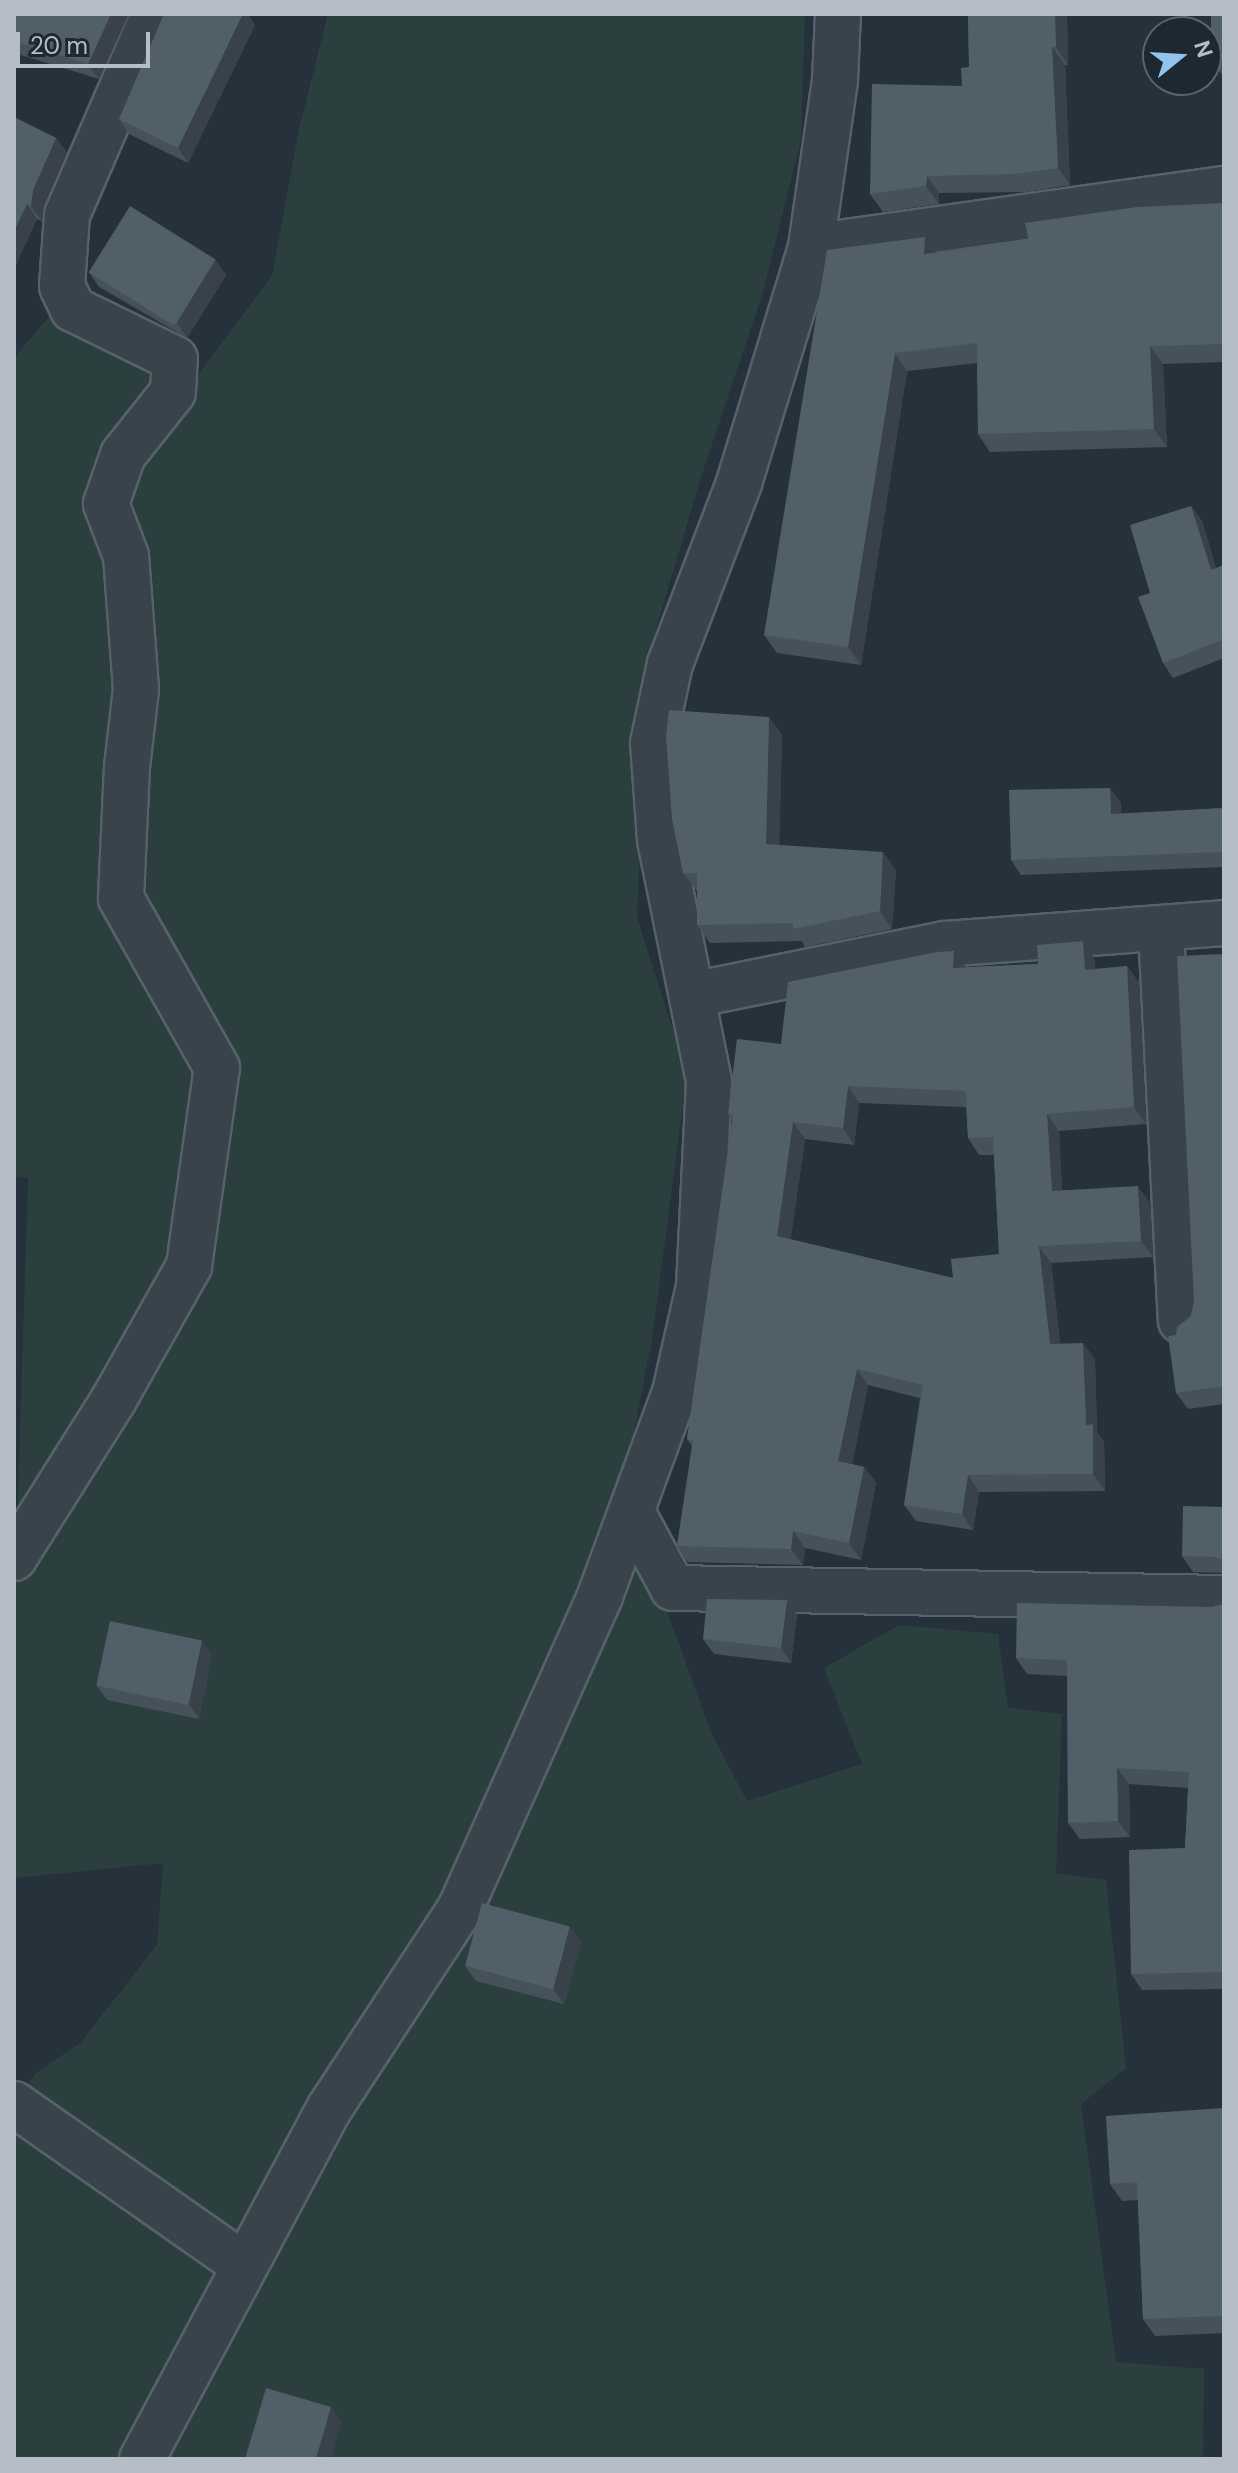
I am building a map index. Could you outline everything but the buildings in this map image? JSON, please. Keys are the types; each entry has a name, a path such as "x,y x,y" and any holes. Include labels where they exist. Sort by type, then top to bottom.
{"street":[{"path":"14,1558 113,1401 189,1266 217,1068 121,898 127,767 136,689 126,556 106,504 123,455 173,392 175,359 73,309 62,286 67,215 154,14"},
{"path":"142,2459 329,2109 461,1907 600,1596 675,1392 699,1286 709,1081 660,840 653,743 670,664 739,483 811,247 835,80 838,14"},
{"path":"811,247 1224,189"},
{"path":"692,995 945,944 1224,923"},
{"path":"1161,930 1181,1320"},
{"path":"632,1512 673,1588 1224,1598"},
{"path":"14,2104 244,2265"}],"green space":[{"path":"328,14 805,14 801,139 763,292 700,480 647,660 637,918 687,1074 652,1339 623,1489 711,1733 747,1801 862,1764 824,1668 899,1625 998,1634 1008,1708 1062,1714 1056,1873 1106,1880 1126,2068 1081,2104 1116,2362 1204,2369 1203,2459 14,2459 14,2104 35,2074 81,2042 157,1945 163,1863 14,1878 14,1623 28,1178 14,1176 14,358 53,312 193,382 272,276 299,129"}]}
